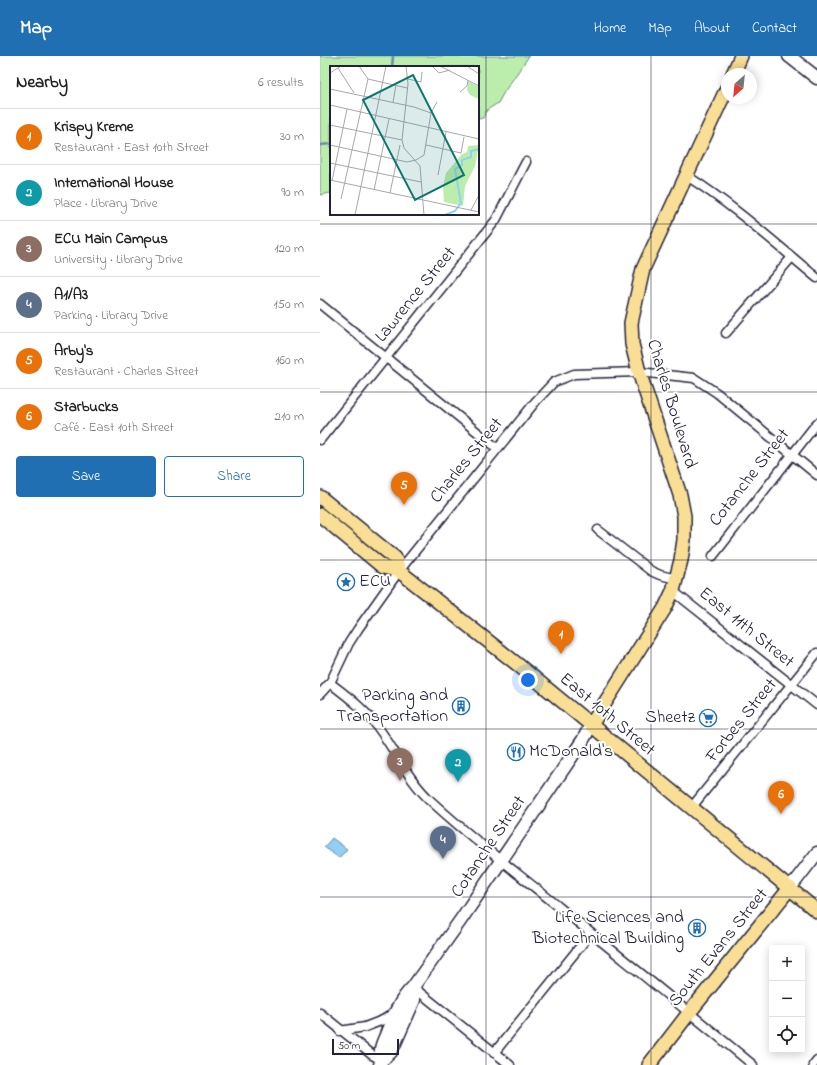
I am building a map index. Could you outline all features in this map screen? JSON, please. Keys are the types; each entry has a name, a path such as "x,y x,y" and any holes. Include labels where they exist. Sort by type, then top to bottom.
{"main road":[{"path":"736,68 741,56"},
{"path":"789,56 817,78"},
{"name":"Charles Boulevard","path":"591,725 666,608 675,585 684,540 684,516 680,495 639,372 632,344 631,323 643,269 721,101"},
{"name":"East 10th Street","path":"320,497 395,558 398,571"},
{"name":"East 10th Street","path":"320,515 383,567 398,571 500,650 817,911"},
{"name":"Cotanche Street","path":"381,1063 381,1050 394,1013 405,995 413,987 501,860 583,740 591,725"},
{"name":"South Evans Street","path":"649,1065 817,853"},
{"name":"Cotanche Street","path":"381,1063 391,1052 414,1000 413,987"}],"street":[{"name":"Lawrence Street","path":"320,440 496,220 526,162"},
{"path":"687,176 728,205 817,278"},
{"path":"726,333 792,257"},
{"path":"320,304 497,448"},
{"name":"Charles Street","path":"320,694 330,683 349,643 398,571 497,448 536,401 554,382 574,374 639,372 694,378 717,393 817,475"},
{"name":"Cotanche Street","path":"712,556 817,423"},
{"path":"598,530 651,571 675,585"},
{"name":"East 11th Street","path":"675,585 817,705"},
{"name":"Forbes Street","path":"691,808 817,653"},
{"path":"330,683 356,702 369,716 382,732 408,774 425,795 501,860 754,1065"},
{"path":"494,1053 591,933"},
{"path":"413,987 510,1065"},
{"path":"320,1013 340,1031 381,1063"},
{"path":"340,1031 365,1028 394,1013"},
{"path":"813,1065 817,1060"}],"green space":[{"path":"320,56 529,56 498,103 487,110 483,118 479,119 479,66 330,66 330,193 320,195"}],"water":[{"path":"332,838 347,849 339,858 324,847"}],"waterway":[{"path":"392,66 393,56"},
{"path":"320,145 330,144"}],"place":[{"name":"Arby's","path":"404,505"},
{"name":"ECU","path":"346,582"},
{"name":"Krispy Kreme","path":"561,654"},
{"name":"Parking and Transportation","path":"461,706"},
{"name":"Sheetz","path":"708,718"},
{"name":"McDonald's","path":"516,752"},
{"name":"ECU Main Campus","path":"400,781"},
{"name":"International House","path":"458,782"},
{"name":"Starbucks","path":"781,814"},
{"name":"A1/A3","path":"443,859"},
{"name":"Life Sciences and Biotechnical Building","path":"697,928"}]}
